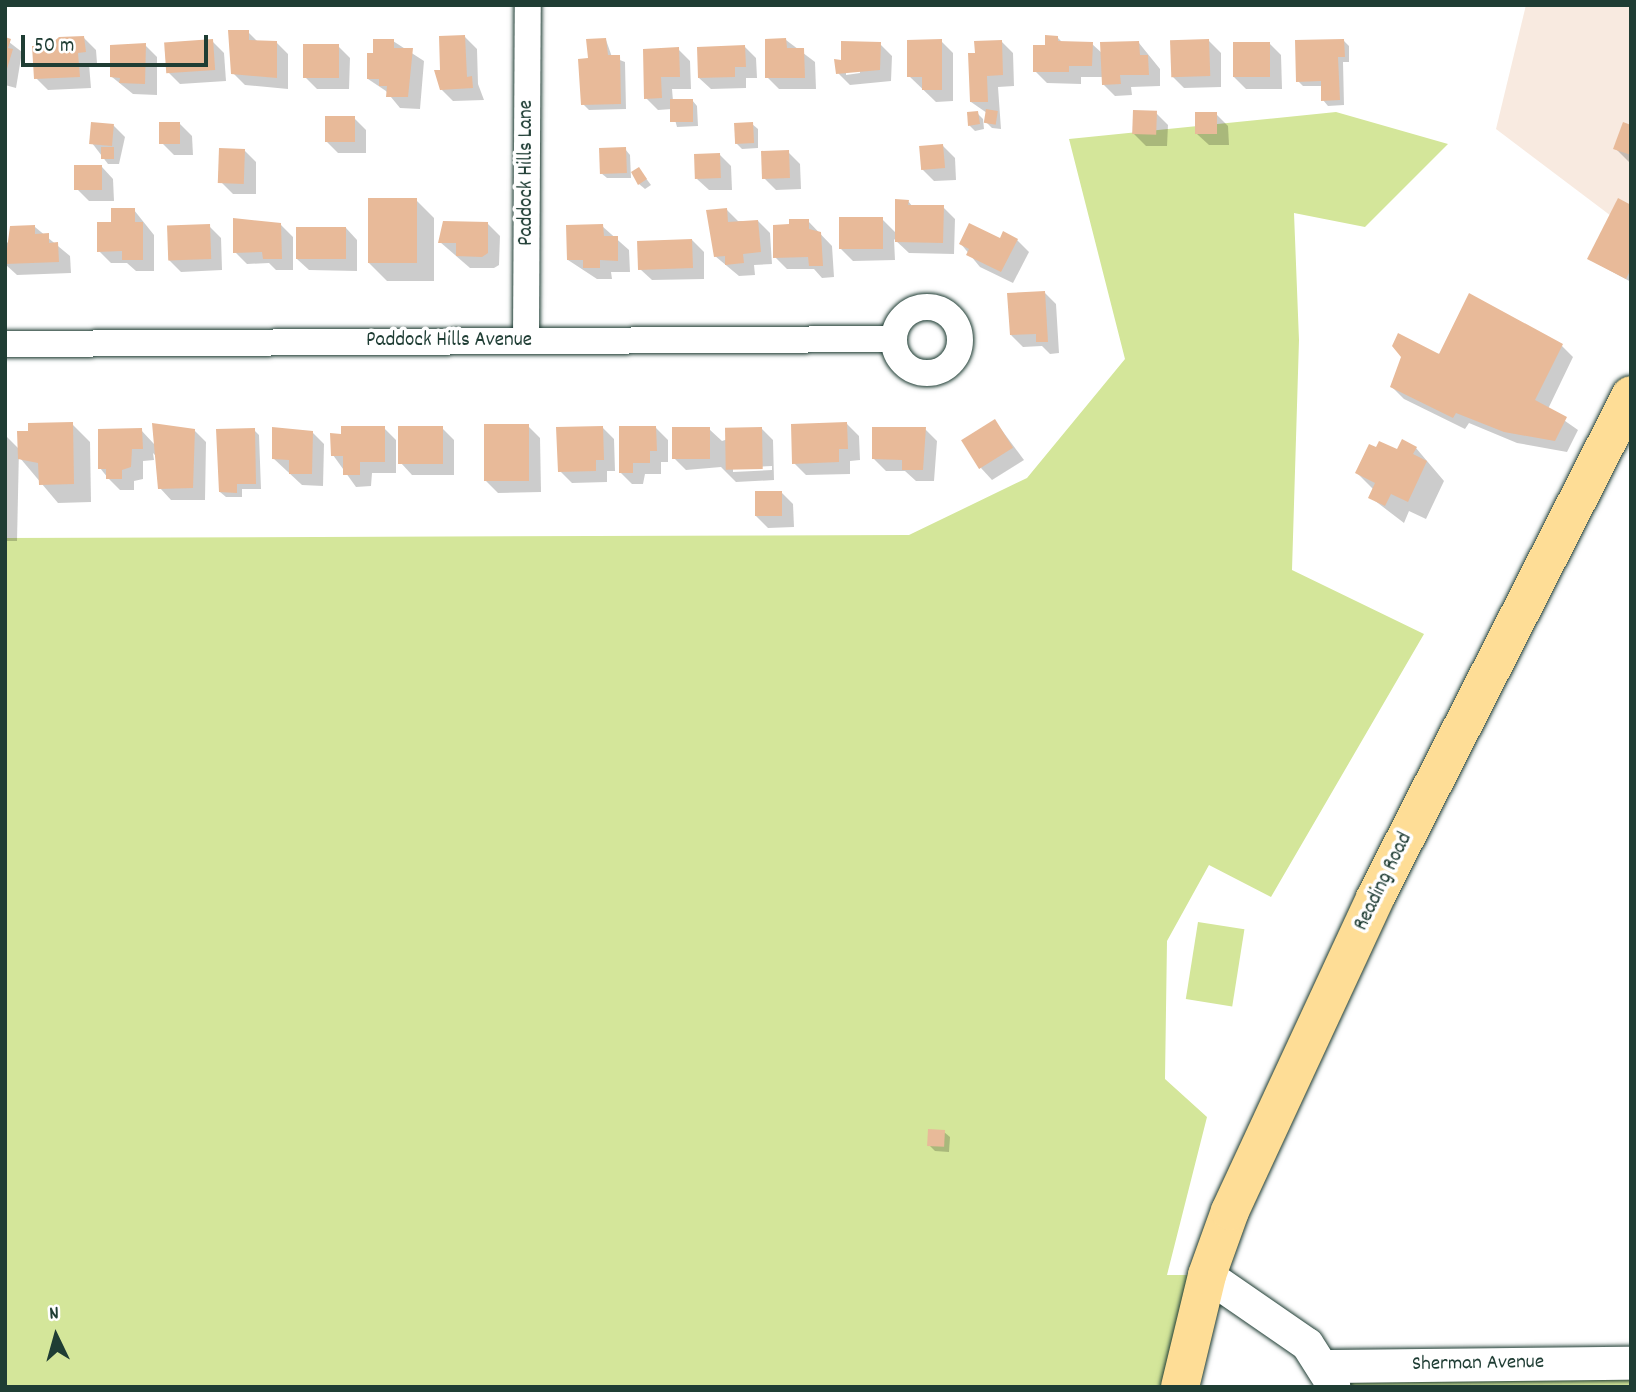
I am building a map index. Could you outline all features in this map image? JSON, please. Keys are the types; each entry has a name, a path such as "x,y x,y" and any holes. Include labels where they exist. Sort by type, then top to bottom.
{"main road":[{"name":"Reading Road","path":"1180,1387 1207,1275 1230,1211 1375,898 1631,395"}],"street":[{"name":"Paddock Hills Lane","path":"526,341 528,5"},
{"name":"Paddock Hills Avenue","path":"5,344 893,339"},
{"path":"1207,1275 1307,1344 1330,1376"},
{"name":"Sherman Avenue","path":"1330,1376 1631,1363"}],"shaded area":[{"path":"1526,5 1631,5 1631,231 1496,129"}],"green space":[{"path":"1336,112 1448,144 1365,227 1294,213 1299,340 1292,570 1424,634 1271,897 1209,865 1167,941 1165,1079 1207,1117 1167,1275 1207,1275 1180,1387 5,1387 5,538 909,535 1027,478 1125,359 1069,139"},
{"path":"1198,922 1244,929 1232,1006 1186,999"},
{"path":"1631,1363 1631,1387 1334,1387 1325,1366"}],"building":[{"path":"228,30 249,30 249,40 277,41 277,78 231,74"},
{"path":"465,35 467,77 472,76 473,88 440,90 434,70 440,70 439,36"},
{"path":"1045,35 1058,36 1058,41 1093,42 1092,66 1069,66 1069,72 1033,72 1033,45 1045,45"},
{"path":"84,36 86,52 78,53 80,77 34,79 32,46 50,45 59,37"},
{"path":"5,37 11,39 8,48 13,49 6,72"},
{"path":"606,38 608,55 620,55 621,104 581,105 578,59 588,58 586,39"},
{"path":"786,38 787,48 804,48 805,78 765,78 765,39"},
{"path":"213,39 215,70 166,73 164,42"},
{"path":"373,39 394,39 394,48 413,48 408,97 386,97 387,86 379,86 379,79 367,79 367,53 373,53"},
{"path":"942,39 942,90 922,90 922,77 907,77 907,40"},
{"path":"1209,39 1210,76 1171,77 1170,40"},
{"path":"1344,39 1345,57 1338,57 1340,100 1321,101 1321,81 1296,82 1295,40"},
{"path":"1002,40 1003,75 987,76 988,102 970,102 968,53 975,53 974,41"},
{"path":"841,41 881,42 880,70 836,74 834,59 841,60"},
{"path":"1139,41 1140,55 1148,55 1149,75 1120,75 1121,84 1102,85 1100,42"},
{"path":"1233,42 1270,42 1270,77 1233,77"},
{"path":"146,43 145,84 119,83 120,78 110,77 110,45"},
{"path":"303,44 339,44 339,78 303,78"},
{"path":"745,45 746,67 735,67 735,77 698,78 697,47"},
{"path":"679,47 680,77 661,77 662,98 644,99 643,49"},
{"path":"670,99 693,99 693,122 670,122"},
{"path":"986,109 998,111 996,125 984,123"},
{"path":"1133,110 1157,111 1156,135 1132,134"},
{"path":"978,111 980,124 968,126 967,112"},
{"path":"1195,112 1217,112 1217,134 1195,134"},
{"path":"325,116 355,116 355,142 325,142"},
{"path":"91,122 114,124 112,146 89,144"},
{"path":"159,122 180,122 180,144 159,144"},
{"path":"753,122 754,143 735,144 734,123"},
{"path":"1623,122 1631,125 1631,155 1613,149"},
{"path":"943,144 945,168 921,170 919,146"},
{"path":"101,147 114,147 114,159 101,159"},
{"path":"626,147 627,173 600,174 599,148"},
{"path":"219,148 245,149 244,184 218,183"},
{"path":"789,150 790,178 762,179 761,151"},
{"path":"720,153 721,178 695,179 694,154"},
{"path":"74,165 102,165 102,190 74,190"},
{"path":"639,167 647,179 638,185 631,172"},
{"path":"368,198 417,198 417,263 368,263"},
{"path":"1618,198 1631,205 1631,269 1626,279 1587,259"},
{"path":"895,199 909,200 908,205 944,205 943,243 895,242"},
{"path":"111,208 135,208 135,222 143,222 143,260 122,260 122,251 97,252 97,222 111,222"},
{"path":"727,208 728,222 758,220 761,252 743,254 744,263 725,265 725,256 714,257 706,210"},
{"path":"839,217 883,217 883,249 839,249"},
{"path":"233,218 281,223 282,259 263,259 262,252 233,253"},
{"path":"789,219 809,219 809,229 821,232 823,266 809,266 808,257 773,258 773,225 789,224"},
{"path":"443,221 488,222 488,253 482,257 456,256 456,243 438,243"},
{"path":"969,223 1000,238 1003,231 1018,239 1001,272 966,255 969,249 959,244"},
{"path":"210,224 211,259 168,260 167,226"},
{"path":"603,224 604,236 618,236 618,261 600,260 600,268 583,268 583,260 567,260 566,225"},
{"path":"35,225 35,234 49,233 49,243 58,242 59,262 5,264 10,226"},
{"path":"296,227 346,227 346,259 296,259"},
{"path":"692,239 693,268 638,270 637,241"},
{"path":"1045,291 1048,342 1036,342 1036,334 1010,335 1007,293"},
{"path":"1469,293 1563,344 1535,400 1567,417 1555,441 1504,432 1456,413 1453,418 1390,387 1401,357 1392,346 1398,333 1439,354"},
{"path":"995,419 1013,448 979,469 961,440"},
{"path":"73,422 74,484 39,485 38,463 18,459 17,431 28,431 28,423"},
{"path":"847,422 848,449 839,449 839,462 792,464 791,424"},
{"path":"152,423 195,429 193,488 158,489"},
{"path":"484,424 529,424 529,481 484,481"},
{"path":"341,426 385,426 385,462 360,462 360,475 343,475 343,456 331,456 330,433 341,434"},
{"path":"398,426 443,426 443,464 398,464"},
{"path":"603,426 604,460 596,460 596,471 558,472 556,427"},
{"path":"619,426 656,426 657,451 650,451 650,463 633,463 633,473 619,473"},
{"path":"272,427 313,431 312,474 289,474 289,460 272,459"},
{"path":"672,427 710,427 710,459 672,459"},
{"path":"762,427 763,469 726,470 725,428"},
{"path":"872,427 926,427 923,470 902,470 902,460 872,459"},
{"path":"142,428 143,449 132,449 131,467 122,470 122,479 106,479 106,469 98,469 98,429"},
{"path":"255,428 256,484 237,484 237,493 219,492 216,429"},
{"path":"1402,439 1417,447 1413,454 1427,461 1408,502 1391,494 1385,506 1368,498 1375,483 1355,473 1369,444 1376,447 1379,441 1397,449"},
{"path":"755,491 782,491 782,516 755,516"},
{"path":"928,1129 945,1130 944,1147 927,1146"}]}
